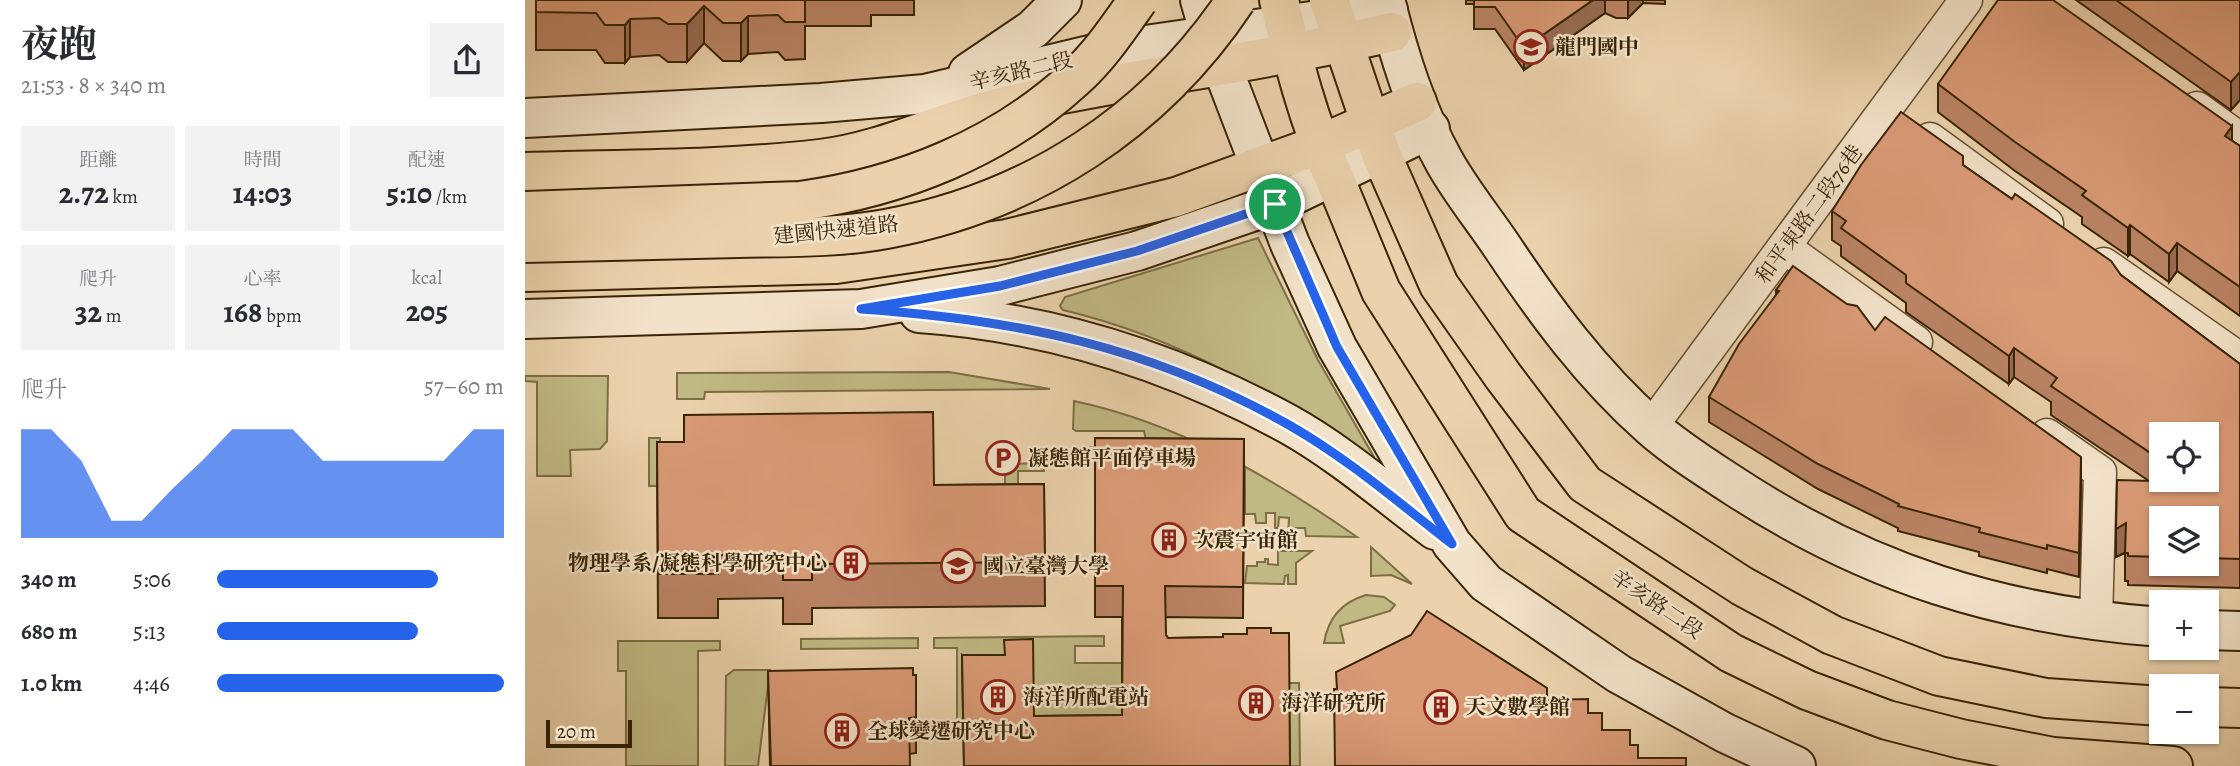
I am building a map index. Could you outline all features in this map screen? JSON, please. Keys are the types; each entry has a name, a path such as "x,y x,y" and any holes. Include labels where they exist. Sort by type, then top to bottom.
{"main road":[{"path":"925,94 982,66 1033,29 1062,0"},
{"name":"建國快速道路","path":"525,211 800,201 843,195 901,179 937,166 987,141 1075,79 1114,34 1138,0"},
{"path":"1200,0 1275,204 1337,347 1452,544 1486,583 1619,674 1725,733 1796,766"},
{"name":"建國快速道路","path":"525,243 811,237 885,229 972,207 1067,164 1132,117 1173,80 1215,31 1236,0"},
{"path":"1327,161 1285,27 1388,14 1423,116 1444,161 1534,295 1578,353 1651,427 1686,454 1775,512 1878,565 1978,597 2096,622 2149,626"},
{"path":"1336,21 1376,139 1440,285 1503,376 1585,484 1742,586 1832,635 1939,676 2046,698 2149,705"},
{"name":"辛亥路二段","path":"525,118 821,103 925,94 1111,50 1217,52 1285,27"},
{"path":"525,172 743,165 823,159 883,145 1010,105 1217,52"},
{"path":"861,309 1013,283 1137,251 1275,204 1327,161 1423,116"},
{"path":"525,272 836,264 1007,239 1092,220 1175,197 1261,168 1327,161"},
{"name":"辛亥路二段","path":"1327,161 1381,290 1523,514 1731,653 1807,690 1887,720 1961,739 2053,757 2173,766"},
{"path":"525,319 861,309 951,315 1040,329 1137,356 1212,387 1290,425 1362,475 1452,544"},
{"path":"2219,630 2240,631"},
{"path":"2219,707 2240,708"}],"street":[{"name":"和平東路二段76巷","path":"1651,427 1966,0"},
{"path":"2175,92 2240,139"},
{"path":"1887,107 2240,359"},
{"path":"1784,247 1935,356"},
{"path":"2029,423 2100,472 2096,622"}],"shaded area":[{"path":"1258,238 1318,360 1374,457 1373,461 1263,391 1187,352 1106,322 1063,310 1060,306 1065,297"},
{"path":"949,372 1050,389 705,392 704,399 677,399 677,373"},
{"path":"525,376 608,376 607,441 600,449 570,450 571,476 537,476 537,382 525,381"},
{"path":"1074,401 1150,423 1187,438 1257,473 1357,537 1306,536 1305,528 1296,528 1296,536 1288,536 1289,518 1279,517 1278,528 1275,528 1275,513 1266,513 1266,523 1256,523 1255,514 1245,514 1245,468 1214,468 1162,452 1073,452 1076,447 1143,448 1147,445 1144,431 1076,431 1073,429"},
{"path":"649,438 660,438 660,466 684,486 649,486"},
{"path":"1044,463 1044,471 1018,471 1018,509 1005,503 1005,464"},
{"path":"1371,547 1412,584 1391,575 1371,576"},
{"path":"1278,551 1312,551 1296,563 1296,584 1288,584 1288,575 1285,576 1284,584 1245,583 1247,566 1257,566 1257,562 1265,562 1265,559 1268,559 1268,564 1278,565"},
{"path":"1366,595 1384,597 1395,605 1390,611 1340,626 1344,643 1324,643 1337,612"},
{"path":"1104,636 1104,646 1075,646 1075,663 1123,663 1168,713 957,724 957,648 934,648 934,638"},
{"path":"918,638 918,648 801,649 801,639"},
{"path":"618,641 720,641 720,650 698,651 698,766 626,766 626,671 618,671"},
{"path":"734,670 770,670 758,766 725,766 726,676"},
{"path":"1289,683 1299,683 1300,766 1290,766"}],"building":[{"path":"536,0 805,0 805,22 785,22 778,15 748,16 741,23 723,23 704,6 687,24 668,24 659,18 630,19 625,25 605,25 596,13 536,12"},
{"path":"1474,0 1593,0 1524,48 1495,7 1474,7"},
{"path":"1998,0 2053,0 2232,126 2225,136 2240,146 2240,287 2177,243 2169,254 2130,225 2128,228 2082,195 2086,191 1938,84"},
{"path":"2116,0 2240,0 2240,72 2231,82"},
{"path":"1901,112 1963,156 1963,165 2012,199 2015,194 2111,261 2121,275 2240,364 2240,559 2219,558 2219,506 2149,506 2149,557 2128,556 2128,553 2125,553 2126,523 2116,529 2117,480 2149,481 2149,492 2219,492 2219,422 2149,422 2149,452 2051,386 2057,378 2014,348 2009,356 1906,283 1906,275 1841,228 1846,221 1832,211 1861,165"},
{"path":"1793,266 1847,304 1857,306 1875,330 1885,317 2081,457 2079,553 2047,545 2047,549 1979,532 1980,528 1898,506 1899,504 1818,464 1709,397 1739,344 1779,291 1776,290"},
{"name":"物理學系/凝態科學研究中心","path":"933,412 934,485 1044,484 1045,562 812,564 812,580 783,580 783,554 718,555 718,574 658,574 657,442 684,442 684,415"},
{"path":"1095,438 1244,439 1243,587 1165,586 1166,635 1168,638 1223,637 1223,634 1247,634 1247,628 1271,628 1271,633 1289,633 1290,766 964,766 962,655 1005,655 1004,640 1033,639 1034,716 1122,715 1123,586 1095,586"},
{"path":"1427,611 1547,688 1547,700 1588,699 1588,713 1602,713 1602,730 1630,730 1630,745 1638,745 1638,758 1686,758 1686,766 1335,766 1336,672 1411,635"},
{"name":"全球變遷研究中心","path":"913,668 913,675 916,675 916,717 909,718 910,766 771,766 768,671"}],"place":[{"name":"龍門國中","path":"1531,47"},
{"name":"凝態館平面停車場","path":"1003,458"},
{"name":"次震宇宙館","path":"1169,540"},
{"name":"物理學系/凝態科學研究中心","path":"851,563"},
{"name":"國立臺灣大學","path":"958,566"},
{"name":"海洋所配電站","path":"998,697"},
{"name":"海洋研究所","path":"1256,703"},
{"name":"天文數學館","path":"1441,707"},
{"name":"全球變遷研究中心","path":"842,731"}],"route":[{"path":"1275,204 1290,244 1337,347 1452,544 1362,475 1290,425 1212,387 1127,352 1040,329 951,315 861,309 1000,286 1137,251 1275,204"}]}
